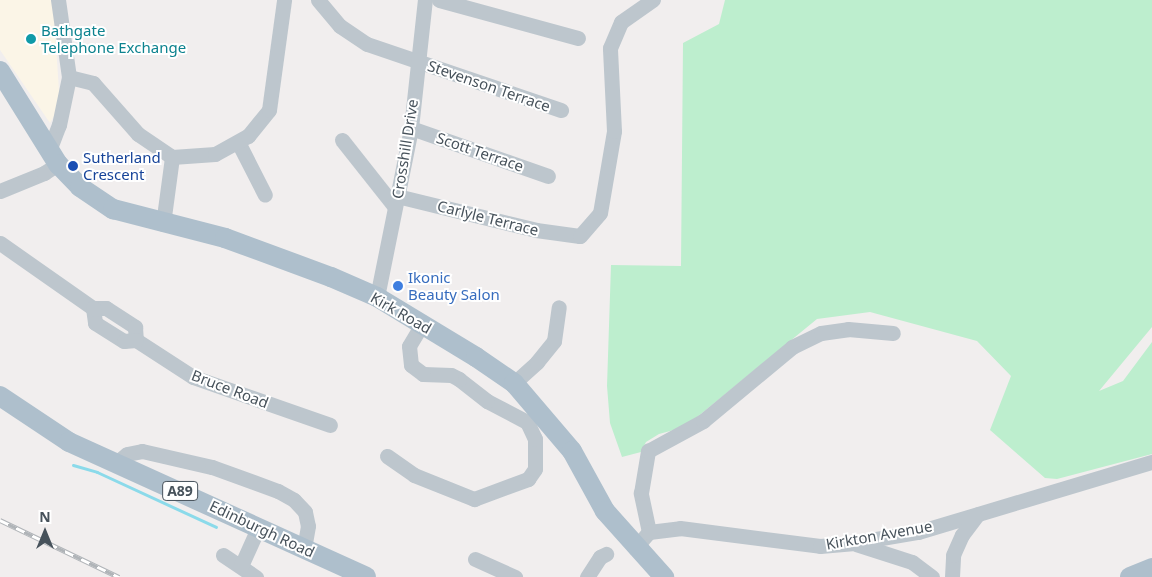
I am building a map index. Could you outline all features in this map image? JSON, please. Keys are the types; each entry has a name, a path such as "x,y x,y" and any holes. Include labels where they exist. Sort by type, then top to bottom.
{"main road":[{"name":"Kirk Road","path":"0,71 54,156 80,187 113,210 225,238 377,297 514,383 572,451 606,511 635,548 664,577"},
{"name":"Edinburgh Road","path":"0,396 69,442 259,526 354,574"},
{"path":"1130,577 1152,568"}],"street":[{"path":"0,191 37,177 54,156 69,77 58,0"},
{"path":"69,77 93,82 138,134 172,157 215,154 248,136 269,110 284,0"},
{"name":"Stevenson Terrace","path":"318,0 340,26 367,44 561,110"},
{"name":"Crosshill Drive","path":"377,297 411,128 425,0"},
{"path":"439,0 578,38"},
{"name":"Carlyle Terrace","path":"396,202 536,230 580,236 600,213 614,131 610,48 621,22 653,0"},
{"name":"Scott Terrace","path":"411,128 548,176"},
{"path":"342,140 396,202"},
{"path":"238,142 265,195"},
{"path":"163,224 172,157"},
{"name":"Bruce Road","path":"0,243 93,308 106,308 134,327 136,340 193,377 330,424"},
{"path":"514,383 538,362 554,341 559,307"},
{"path":"387,456 414,475 474,499 528,479 535,469 535,439 527,422 487,401 451,375 423,374 411,365 410,346 422,324"},
{"path":"635,548 649,532 641,492 648,451 703,421 792,347 821,334 848,329 893,334"},
{"path":"116,463 128,454 142,451 212,467 278,491 294,500 305,512 308,526 304,548"},
{"name":"Kirkton Avenue","path":"649,532 680,528 820,546 852,543 918,532 1152,462"},
{"path":"952,577 953,555 962,535 978,514"},
{"path":"241,566 259,526"},
{"path":"852,543 912,562 932,577"},
{"path":"587,577 600,557 606,554"},
{"path":"223,555 256,577"},
{"path":"475,559 516,577"}],"shaded area":[{"path":"0,0 53,0 60,106 50,123 0,50"}],"green space":[{"path":"725,0 1152,0 1152,327 1099,391 1123,381 1152,342 1152,454 1057,479 1045,478 990,430 1011,376 977,341 870,312 817,319 685,427 659,434 646,442 641,452 622,457 610,423 607,386 611,265 681,266 683,43 719,24"}],"waterway":[{"path":"73,465 97,472 216,527"}],"railway":[{"path":"0,520 119,577"}],"place":[{"name":"Bathgate Telephone Exchange","path":"31,39"},
{"name":"Sutherland Crescent","path":"73,166"},
{"name":"Ikonic Beauty Salon","path":"398,286"}]}
